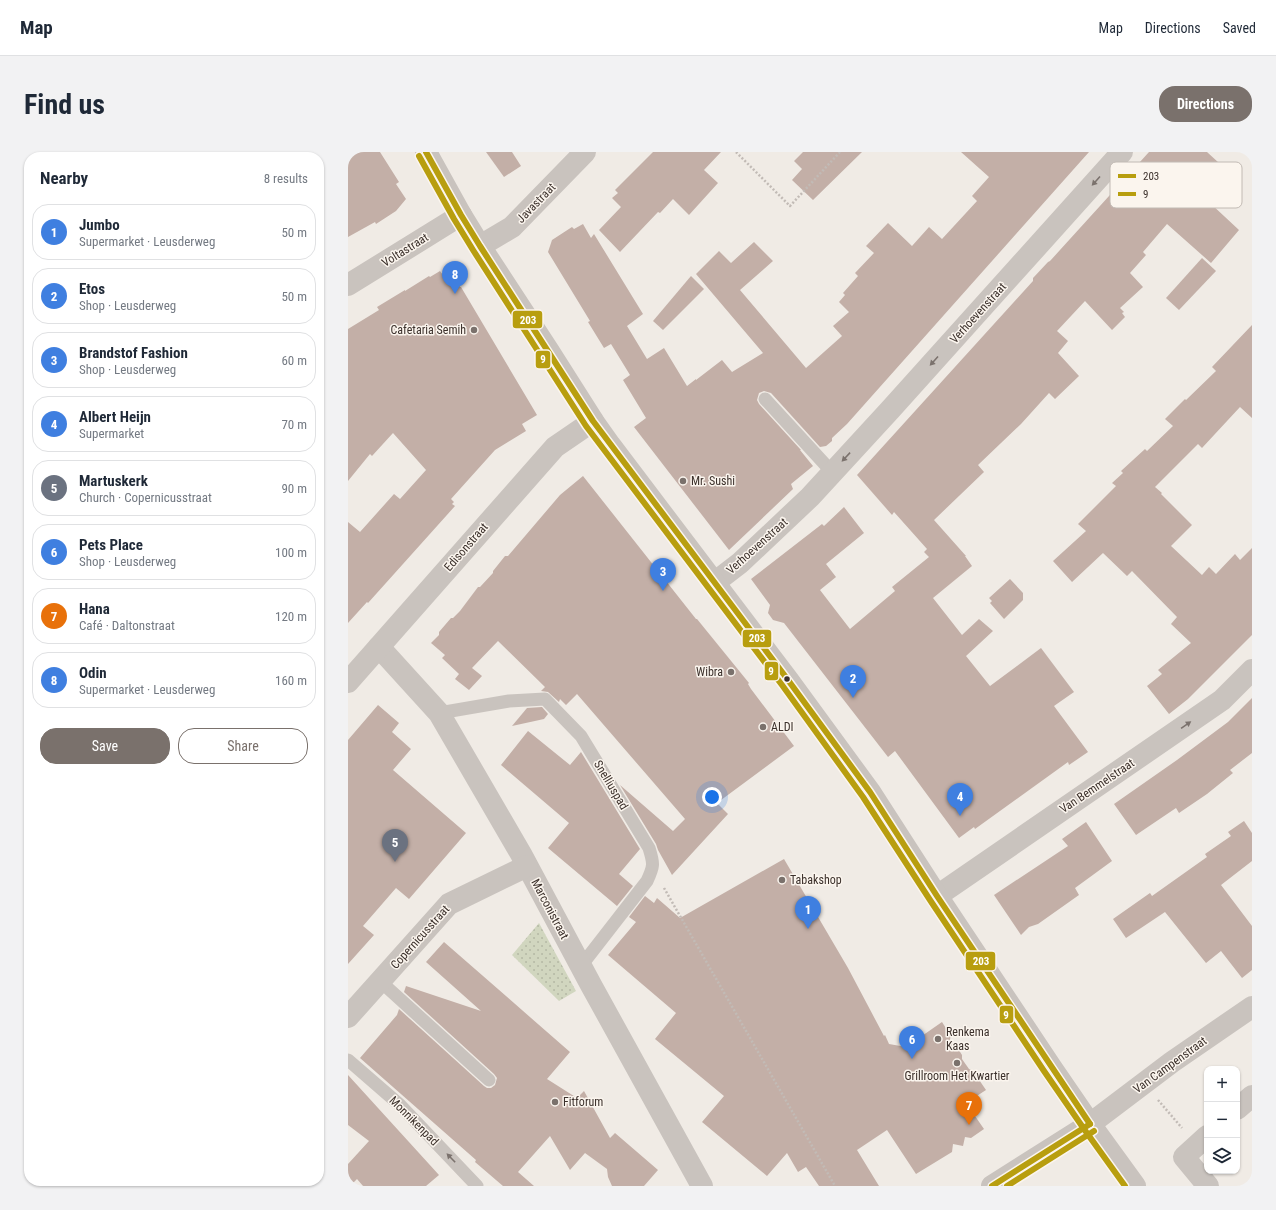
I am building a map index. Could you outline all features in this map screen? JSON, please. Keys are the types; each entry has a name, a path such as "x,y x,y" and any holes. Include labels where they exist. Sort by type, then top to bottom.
{"street":[{"path":"426,152 480,246 593,421 788,680 870,792 937,896 1090,1124 1135,1186"},
{"name":"Javastraat","path":"480,246 512,226 585,152"},
{"name":"Verhoevenstraat","path":"1113,162 1122,152"},
{"name":"Verhoevenstraat","path":"714,583 740,563 810,497 896,404 1110,165"},
{"name":"Voltastraat","path":"348,285 461,215"},
{"name":"Edisonstraat","path":"348,682 555,447 593,421"},
{"name":"Marconistraat","path":"379,647 439,713 527,866 702,1186"},
{"name":"Van Bemmelstraat","path":"937,896 1222,700 1252,670"},
{"name":"Copernicusstraat","path":"348,1017 449,904 527,866"},
{"name":"Van Campenstraat","path":"992,1186 1090,1124 1172,1062 1252,1007"},
{"path":"1240,1106 1252,1096"},
{"path":"1202,1141 1184,1157 1208,1186"}],"lane":[{"path":"765,399 832,472"},
{"name":"Snelliuspad","path":"439,713 509,701 545,699 581,736 649,848 653,865 647,881 581,966"},
{"path":"380,981 490,1080"},
{"name":"Monnikenpad","path":"348,1060 400,1105 478,1186"}],"path":[{"path":"736,152 790,206 840,152"},
{"path":"649,877 665,889 835,1186"},
{"path":"1144,1083 1202,1141"}],"green space":[{"path":"539,923 576,991 559,1001 512,955"}],"building":[{"path":"348,152 380,152 399,182 396,184 406,199 396,211 376,224 375,222 348,237"},
{"path":"486,152 512,152 521,166 504,177"},
{"path":"653,152 721,152 704,170 718,183 689,215 673,199 660,213 658,212 620,252 599,230 621,207 612,198 618,193 615,190"},
{"path":"803,152 862,152 813,200 792,180 802,169 794,161"},
{"path":"961,152 1089,152 826,446 820,447 771,393 764,391 759,393 757,400 759,404 801,450 813,466 791,484 793,489 729,550 634,427 646,418 623,380 630,375 611,344 604,348 588,322 590,321 548,252 552,240 572,227 574,229 583,224 591,238 594,234 643,314 627,326 647,359 664,348 687,386 722,360 732,372 763,353 696,274 719,251 731,263 754,242 773,261 740,290 806,368 842,336 833,326 849,312 839,302 845,295 843,293 858,276 855,273 874,253 866,246 888,223 912,246 929,227 942,239 977,201 972,196 989,177"},
{"path":"1149,152 1207,152 1218,162 1140,162"},
{"path":"1110,195 1110,208 1215,208 1239,230 1211,263 1167,224 1143,252 1146,255 1130,273 1143,287 1120,308 1124,312 1122,313 1125,317 1112,330 1085,301 1057,331 1068,341 1058,353 1079,376 1055,399 1049,393 1021,424 978,465 984,472 934,520 966,556 972,566 933,598 962,635 979,619 993,631 966,656 990,686 1041,648 1074,692 1054,706 1088,752 1069,765 1068,762 975,829 974,827 959,838 895,751 888,757 784,623 773,620 768,613 770,605 751,579 822,524 824,526 844,507 864,533 826,564 836,577 820,590 850,629 895,591 892,587 929,557 924,552 927,549 894,512 892,515 857,475 1033,281 1033,278"},
{"path":"1202,258 1216,271 1179,310 1166,298"},
{"path":"440,271 445,278 451,274 461,287 537,415 522,424 526,431 495,450 451,499 454,502 452,504 455,506 368,603 367,602 348,623 348,522 360,532 394,494 400,499 426,470 393,433 372,456 370,454 348,481 348,329 379,310 377,307"},
{"path":"691,276 704,289 663,330 653,321"},
{"path":"1252,325 1252,418 1240,407 1202,448 1198,444 1155,487 1192,525 1171,546 1202,575 1209,567 1216,574 1235,554 1240,560 1252,548 1252,635 1188,699 1169,714 1147,686 1162,674 1158,670 1191,643 1171,624 1177,617 1132,571 1127,576 1103,553 1072,582 1053,561 1086,531 1078,524 1116,486 1112,483 1123,473 1121,471 1145,449 1147,451 1173,426 1165,419 1216,371 1212,367"},
{"path":"583,476 696,619 749,683 748,684 751,689 794,746 717,803 728,814 672,875 656,844 620,785 673,831 685,819 577,694 566,705 560,699 559,702 548,692 541,691 545,687 498,641 472,668 482,676 469,690 455,679 459,674 442,658 445,655 431,643 439,635 439,632 451,618 453,618 460,611 478,587 480,587 493,573 505,556 508,556 560,495"},
{"path":"1010,579 1023,593 1023,600 1004,619 990,603 992,601 989,598"},
{"path":"1252,698 1252,753 1230,770 1233,773 1207,794 1179,813 1176,808 1136,835 1114,804 1228,722"},
{"path":"378,705 399,723 392,732 411,749 393,770 466,833 409,899 396,888 363,926 374,935 348,964 348,740"},
{"path":"542,707 548,714 544,719 512,726 527,708"},
{"path":"528,731 570,765 581,752 640,849 619,874 633,886 617,906 548,848 569,823 501,765"},
{"path":"1244,821 1252,833 1252,861 1221,885 1252,926 1252,970 1242,978 1221,951 1206,963 1165,912 1126,938 1113,919 1150,893 1152,896 1207,857 1205,854 1231,836 1228,832"},
{"path":"1086,822 1112,861 1075,888 1079,895 1038,924 1029,927 1021,935 994,895 1068,846 1062,839"},
{"path":"784,859 848,968 889,1044 906,1047 942,1022 951,1036 949,1042 955,1044 962,1055 962,1059 969,1069 973,1071 986,1090 966,1103 984,1129 971,1138 965,1137 963,1146 953,1144 952,1152 916,1174 887,1130 857,1150 879,1186 819,1186 806,1167 798,1172 787,1153 767,1176 702,1122 724,1096 655,1039 676,1013 608,955 636,922 629,917 645,896 654,903 657,898 680,918"},
{"path":"444,942 570,1052 547,1079 577,1098 584,1091 610,1138 615,1133 658,1170 644,1186 612,1186 608,1177 607,1169 585,1153 570,1170 550,1136 518,1172 534,1186 503,1186 475,1162 476,1160 360,1058 397,1015 399,1009 484,1086 491,1088 495,1085 497,1078 494,1074 404,992 406,986 481,1011 426,962"},
{"path":"348,1075 439,1175 426,1186 363,1186 357,1179 350,1186 348,1186 348,1164 369,1141 348,1125"}],"transit line":[{"name":"203","path":"426,152 480,246 593,421 788,680 870,792 937,896 1090,1124"},
{"name":"9","path":"419,156 473,250 586,426 782,685 863,797 1044,1071 1125,1186"},
{"name":"203","path":"992,1186 1090,1124"},
{"name":"9","path":"1007,1186 1094,1131"}],"place":[{"name":"Odin","path":"455,294"},
{"name":"Cafetaria Semih","path":"474,330"},
{"name":"Mr. Sushi","path":"683,481"},
{"name":"Brandstof Fashion","path":"663,591"},
{"name":"Wibra","path":"731,672"},
{"name":"Etos","path":"853,698"},
{"name":"ALDI","path":"763,727"},
{"name":"Albert Heijn","path":"960,816"},
{"name":"Martuskerk","path":"395,862"},
{"name":"Tabakshop","path":"782,880"},
{"name":"Jumbo","path":"808,929"},
{"name":"Renkema Kaas","path":"938,1039"},
{"name":"Pets Place","path":"912,1059"},
{"name":"Grillroom Het Kwartier","path":"957,1063"},
{"name":"Fitforum","path":"555,1102"},
{"name":"Hana","path":"969,1125"}]}
